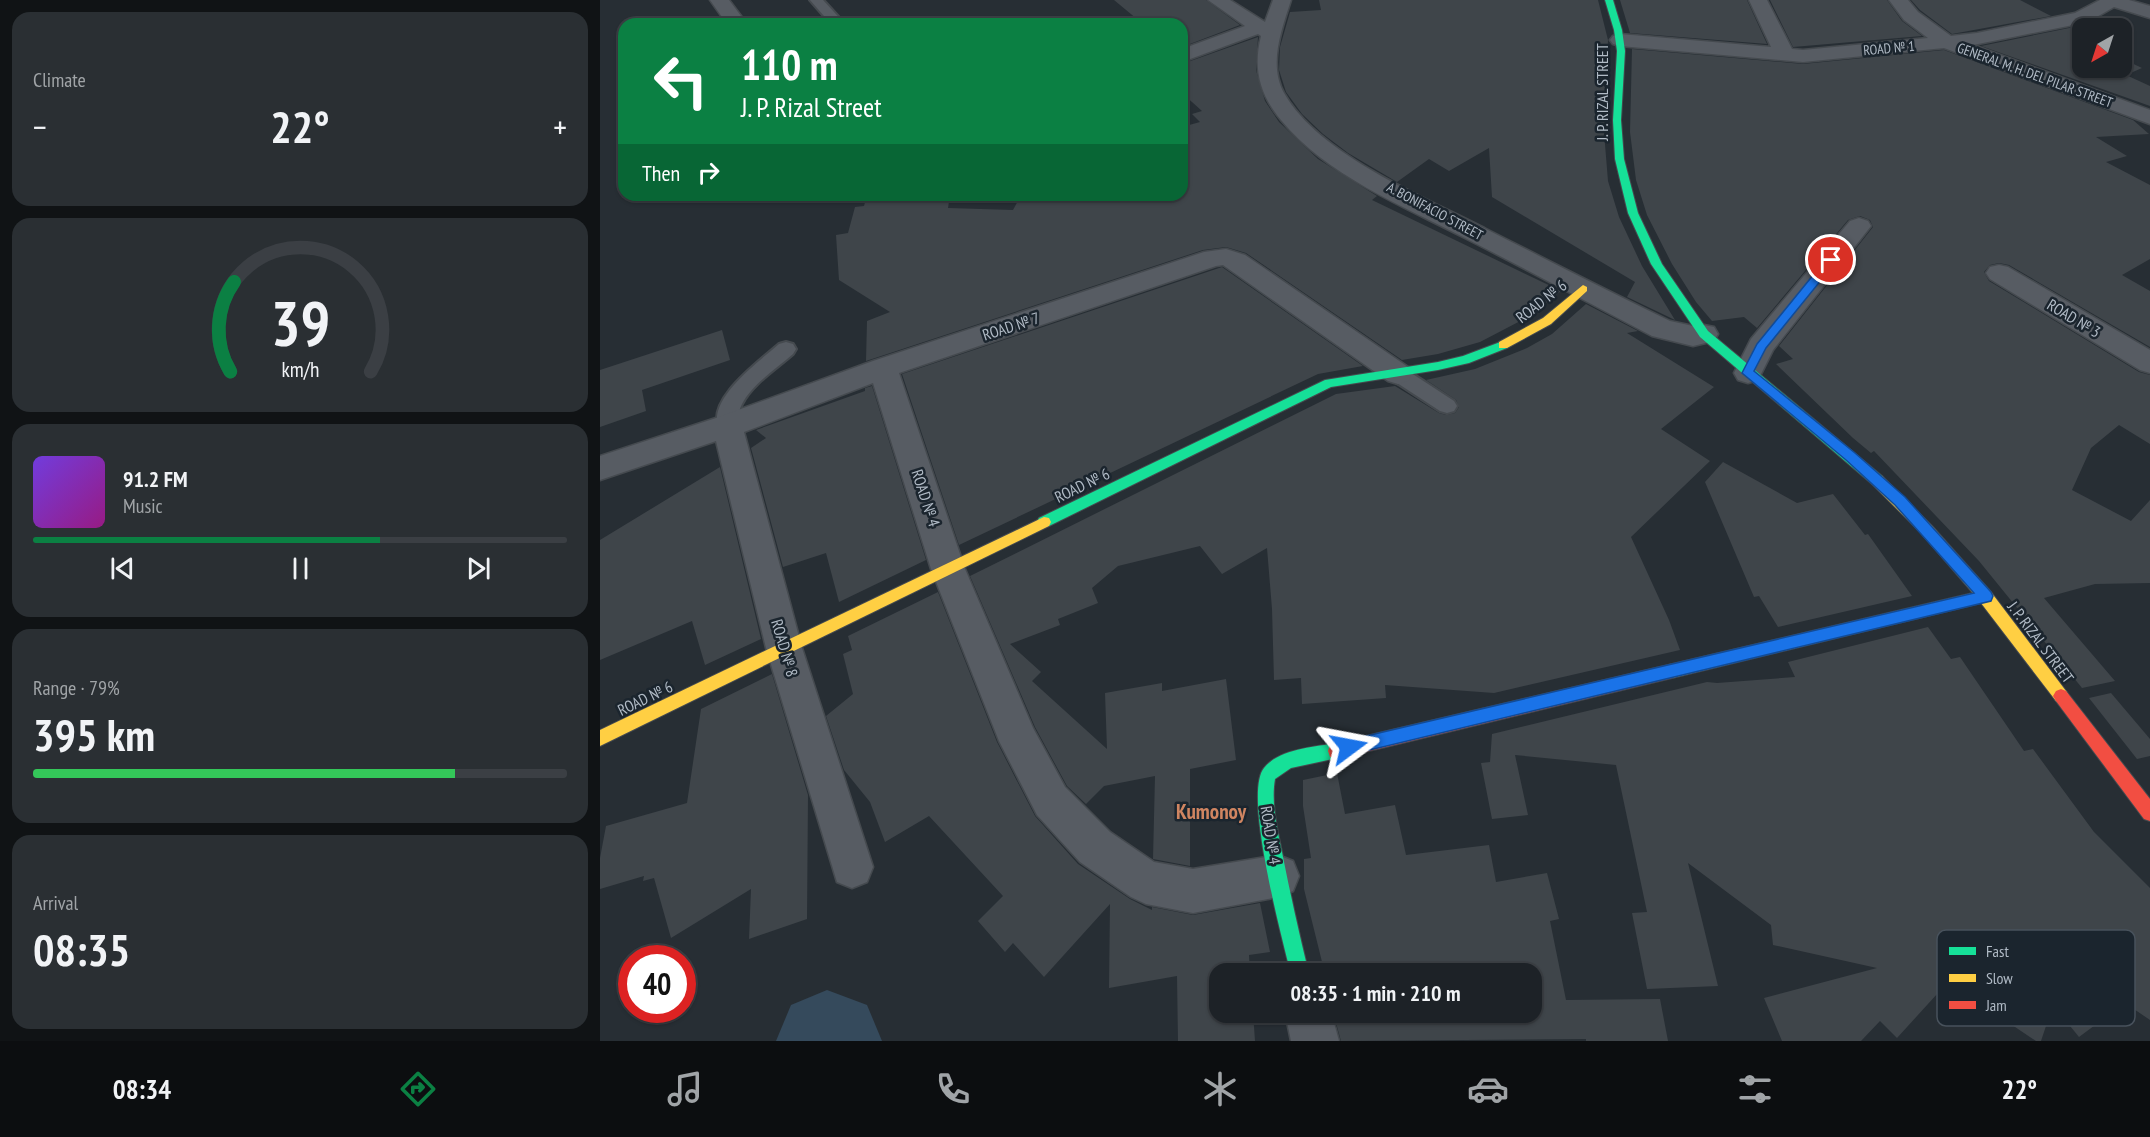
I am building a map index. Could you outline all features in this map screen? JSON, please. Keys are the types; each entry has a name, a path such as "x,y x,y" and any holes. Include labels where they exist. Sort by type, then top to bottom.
{"street":[{"path":"720,0 733,18"},
{"path":"1217,0 1264,30"},
{"name":"A. BONIFACIO STREET","path":"1282,0 1264,30 1265,60 1272,91 1287,114 1318,144 1369,177 1662,329 1693,336 1704,334"},
{"name":"J. P. RIZAL STREET","path":"1609,0 1620,40 1617,132 1622,180 1633,216 1657,265 1684,309 1704,334 1748,373 1851,456 1900,501 1986,596 2150,813"},
{"path":"1758,0 1785,54"},
{"name":"GENERAL M. H. DEL PILAR STREET","path":"1898,0 1911,16 1948,43 2150,117"},
{"name":"ROAD № 1","path":"1620,40 1803,56 1948,43 2081,18 2112,0 2150,12"},
{"path":"1188,55 1264,30"},
{"path":"1748,373 1761,346 1859,226"},
{"name":"ROAD № 7","path":"600,468 727,426 883,368 1213,258 1226,257 1236,261 1398,374"},
{"name":"ROAD № 3","path":"1999,273 2150,363"},
{"name":"ROAD № 6","path":"600,738 1329,383 1444,367 1477,357 1512,343 1542,325 1583,289"},
{"name":"ROAD № 4","path":"883,368 948,569 1024,751 1051,801 1095,847 1146,882 1193,891 1278,876 1264,791 1268,776 1280,764 1986,596"},
{"name":"ROAD № 8","path":"727,426 784,648 852,867"},
{"path":"1278,876 1298,963"},
{"path":"1311,1023 1315,1041"}],"lane":[{"path":"816,0 832,18"},
{"path":"727,426 726,417 735,396 786,349"},
{"path":"1398,374 1447,406"}],"building":[{"path":"1114,0 1206,0 1240,25 1188,45 1188,18 1136,18"},
{"path":"1319,0 1598,0 1608,40 1604,132 1608,181 1619,217 1642,266 1675,320 1627,297 1635,282 1492,197 1489,148 1449,171 1429,159 1397,182 1348,153 1323,134 1302,114 1286,92 1279,70 1280,47 1290,12 1321,10"},
{"path":"1620,0 1747,0 1767,44 1630,33"},
{"path":"1770,0 1887,0 1902,21 1922,36 1793,47"},
{"path":"1911,0 2020,0 2051,16 1952,34 1920,10"},
{"path":"2072,27 2072,78 2132,78 2150,86 2150,106 1981,46"},
{"path":"1258,37 1256,70 1265,101 1279,122 1318,159 1377,196 1372,200 1561,291 1530,316 1480,342 1438,354 1402,360 1246,253 1226,247 1203,250 866,361 867,321 890,312 839,280 836,235 848,233 855,207 864,206 865,201 949,201 948,208 1013,210 1018,201 1188,201 1188,125 1200,122 1192,114 1202,111 1188,98 1188,62"},
{"path":"1632,49 1803,64 1944,50 2133,120 2149,134 2096,137 2127,156 2106,162 2150,185 2150,259 2122,275 2150,291 2150,347 2009,265 1999,263 1990,265 1984,272 1989,281 2139,372 2150,375 2150,444 2119,425 2091,448 2072,490 2131,521 2150,500 2150,583 2095,584 2044,598 2115,681 2082,688 1979,561 1874,451 1871,453 1853,438 1776,364 1793,359 1779,346 1873,227 1870,220 1860,216 1848,220 1757,328 1744,317 1712,321 1696,302 1672,264 1647,215 1636,180 1630,132"},
{"path":"2132,63 2142,68 2132,72"},
{"path":"1222,267 1363,366 1318,374 959,545 902,374"},
{"path":"1586,304 1638,331 1627,333 1714,387 1661,429 1710,461 1631,537 1669,620 1680,650 1494,693 1385,685 1386,698 1302,704 1301,678 1274,680 1267,548 1222,574 1200,546 1118,566 1092,588 1098,603 1058,619 1060,625 1010,644 1041,672 1032,681 1107,749 1105,693 1162,683 1162,691 1226,679 1236,760 1190,769 1190,866 1153,859 1155,776 1104,786 1086,804 1067,786 1035,727 970,576 1336,394 1395,386 1439,413 1446,415 1455,413 1459,407 1456,400 1426,380 1475,369 1527,348 1552,334"},
{"path":"722,330 730,360 642,390 646,411 600,427 600,370"},
{"path":"872,386 926,560 839,602 826,553 783,567 751,448 766,438 756,430 865,391 865,388"},
{"path":"1723,462 1797,503 1833,494 1865,535 1868,534 1912,596 1778,627 1759,596 1754,597 1705,482"},
{"path":"720,467 761,639 705,665 692,621 600,660 600,540"},
{"path":"938,592 997,742 1035,816 1078,864 1130,899 1152,910 1152,907 1193,915 1260,903 1270,952 1249,955 1249,963 1209,963 1209,1023 1254,1023 1255,1041 1178,1041 1177,976 1109,988 1110,904 1044,977 1013,943 1005,952 978,921 1003,896 929,816 885,842 870,802 844,770 826,716 853,694 843,654 852,650 848,636"},
{"path":"1928,627 1951,659 1960,657 2024,751 2033,749 2094,832 2150,888 2150,1020 2135,1010 2135,930 1937,930 1937,994 1897,1038 1880,1021 1861,1041 1782,1041 1764,998 1877,968 1773,945 1771,925 1688,863 1718,986 1647,989 1632,913 1647,912 1616,765 1515,755 1528,815 1492,819 1481,763 1490,762 1492,734 1707,682 1795,677 1788,662"},
{"path":"772,674 808,795 807,919 749,939 751,889 671,938 654,878 643,881 644,876 600,889 600,858 606,826 687,803 701,709"},
{"path":"2111,693 2150,739 2150,756 2137,759 2089,698"},
{"path":"1337,773 1345,814 1395,805 1406,855 1489,845 1496,882 1547,873 1559,919 1550,921 1566,1000 1660,999 1668,1041 1586,1041 1586,1039 1341,1041 1336,1023 1542,1023 1542,963 1322,963 1304,889 1304,859 1311,858 1303,806 1303,780"},
{"path":"2014,1026 2046,1026 2041,1041 2036,1041"},
{"path":"2070,1026 2094,1026 2079,1037"}],"traffic: fast":[{"path":"1609,0 1618,30 1621,51 1617,120 1619,159 1633,213 1657,264 1687,312 1704,334 1877,480"},
{"path":"1044,522 1329,383 1438,366 1465,360 1503,345"},
{"path":"1297,963 1283,903 1271,838 1265,788 1268,775 1281,764 1336,751"}],"traffic: slow":[{"path":"1503,345 1547,321 1583,289"},
{"path":"1877,480 1951,556 2061,696"},
{"path":"600,738 1044,522"},
{"path":"1672,671 1986,596"}],"traffic: jam":[{"path":"1336,751 1672,671"},
{"path":"2061,696 2150,813"}],"district":[{"name":"Kumonoy","path":"1211,811"}],"route":[{"path":"1349,747 1986,596 1900,501 1851,456 1748,373 1761,346 1831,260"}]}
